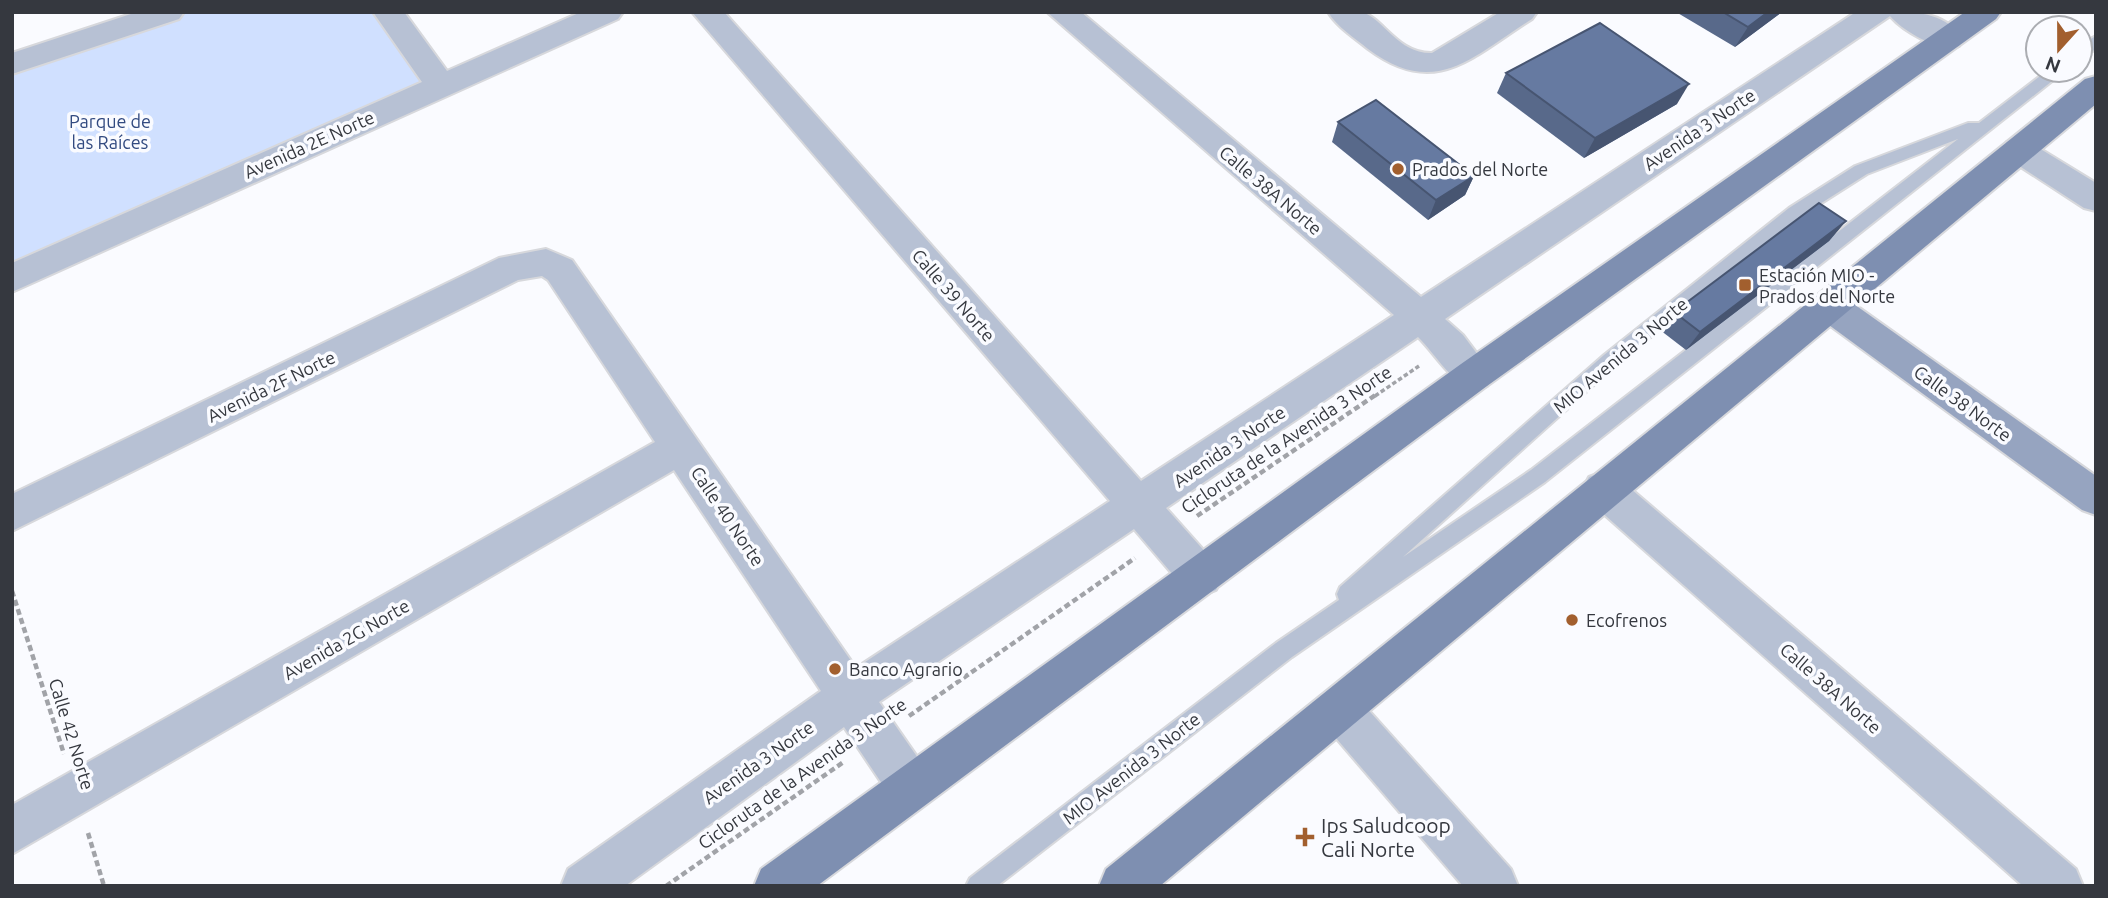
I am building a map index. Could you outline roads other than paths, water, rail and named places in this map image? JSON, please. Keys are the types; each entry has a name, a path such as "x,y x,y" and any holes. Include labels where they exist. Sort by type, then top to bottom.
{"main road":[{"path":"778,886 1474,375 1986,12"},
{"path":"1123,886 1603,489 1831,307 2096,88"}],"street":[{"path":"12,64 169,12"},
{"path":"388,12 440,85"},
{"name":"Avenida 2E Norte","path":"12,278 608,12"},
{"name":"Calle 39 Norte","path":"707,12 1201,577"},
{"name":"Calle 38A Norte","path":"1062,12 1421,318 1450,345 1474,375"},
{"path":"1343,12 1402,56 1426,65 1438,63 1522,12"},
{"name":"Avenida 3 Norte","path":"585,886 851,696 1877,12"},
{"path":"1902,12 1948,39"},
{"path":"2018,150 2096,199"},
{"name":"Calle 40 Norte","path":"532,262 546,262 559,270 911,787"},
{"name":"Avenida 2F Norte","path":"12,513 511,268 532,262"},
{"name":"Calle 38 Norte","path":"1831,307 2096,498"},
{"name":"Avenida 2G Norte","path":"12,831 681,447"},
{"name":"Calle 38A Norte","path":"1603,489 2059,886"},
{"path":"1339,709 1494,886"}],"lane":[{"name":"MIO Avenida 3 Norte","path":"978,886 1284,650 1538,476 2040,84"},
{"name":"MIO Avenida 3 Norte","path":"1284,650 1610,360 1795,212 1861,170 1995,119"}],"place":[{"name":"Prados del Norte","path":"1398,169"},
{"name":"Estación MIO - Prados del Norte","path":"1745,285"},
{"name":"Ecofrenos","path":"1572,620"},
{"name":"Banco Agrario","path":"835,669"},
{"name":"Ips Saludcoop Cali Norte","path":"1305,837"}],"park label":[{"name":"Parque de las Raíces","path":"110,131"}]}
